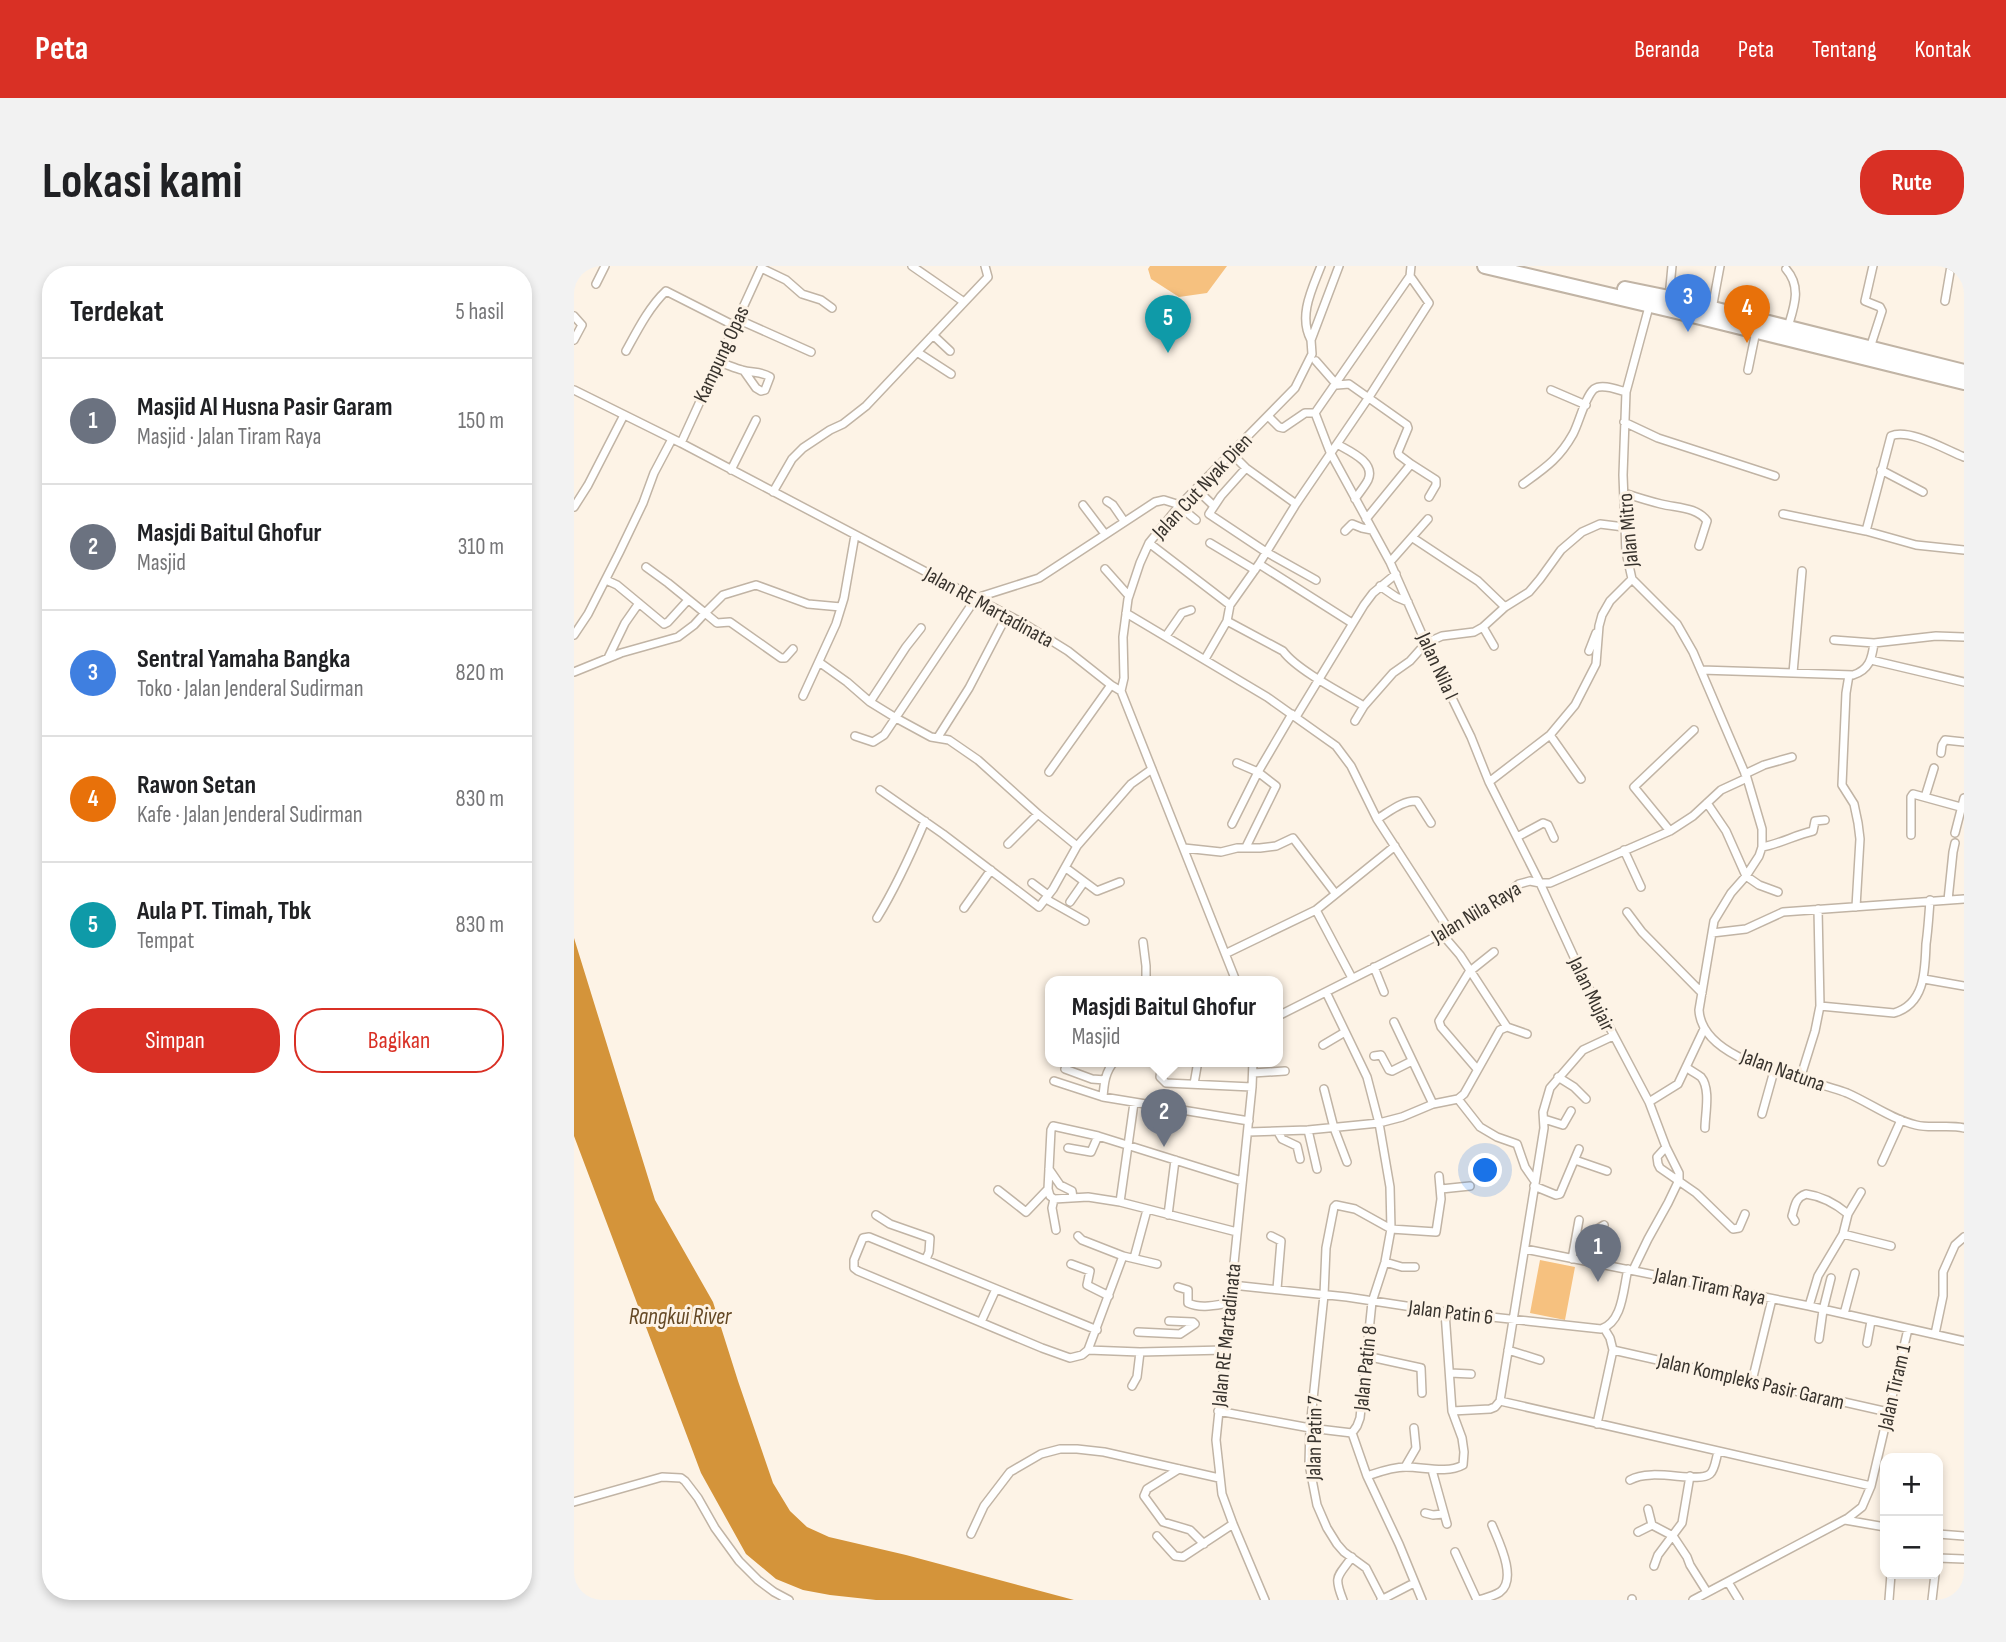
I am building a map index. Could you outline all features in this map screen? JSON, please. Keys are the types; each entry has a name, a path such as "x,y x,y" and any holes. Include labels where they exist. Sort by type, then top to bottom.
{"highway":[{"path":"1485,266 1650,300 1669,298 1870,348 1964,382"},
{"path":"1527,266 1756,331 1964,372"}],"street":[{"path":"596,284 604,266"},
{"path":"912,266 964,302"},
{"name":"Jalan Cut Nyak Dien","path":"1121,691 1124,678 1123,637 1126,613 1140,563 1149,544 1180,505 1300,380 1312,354 1311,340 1305,326 1306,316 1308,302 1321,266"},
{"name":"Jalan Cut Nyak Dien","path":"1311,340 1339,266"},
{"path":"1268,416 1283,428 1305,413 1315,413 1410,276 1411,266"},
{"path":"1669,298 1672,266"},
{"path":"1712,309 1720,266"},
{"path":"1870,348 1882,311 1881,307 1865,300 1873,266"},
{"path":"1945,301 1951,266"},
{"path":"761,267 783,278 803,294 821,300 832,308"},
{"name":"Kampung Opas","path":"681,443 761,267"},
{"path":"773,492 792,459 811,443 857,414 987,279 988,267"},
{"path":"1786,269 1795,282 1796,292 1788,328"},
{"path":"1199,655 1227,621 1226,602 1253,567 1329,449 1337,444 1428,304 1410,276"},
{"path":"626,351 665,291 736,323 811,352"},
{"name":"Jalan Mitro","path":"1650,300 1626,392 1626,552 1632,579 1676,624 1694,654 1746,776"},
{"path":"574,316 582,326 574,340"},
{"path":"1748,370 1756,331"},
{"path":"933,335 950,351"},
{"path":"917,352 951,374"},
{"path":"1316,361 1335,383 1349,384 1407,425 1398,452 1436,480 1429,497"},
{"path":"718,362 744,371"},
{"path":"1522,484 1555,461 1574,433 1593,391 1599,387 1626,392"},
{"name":"Jalan RE Martadinata","path":"574,390 681,443 1007,615 1068,650 1121,691"},
{"path":"1551,390 1586,405"},
{"name":"Jalan Nila I","path":"1315,413 1329,449 1396,574 1489,782 1540,883"},
{"path":"574,507 624,415"},
{"path":"731,470 756,420"},
{"path":"1624,422 1658,438 1775,476"},
{"path":"1866,531 1890,438 1896,434 1914,436 1964,457"},
{"path":"574,635 606,580 672,439"},
{"path":"1337,444 1362,460 1369,468 1369,478 1355,499"},
{"path":"1231,453 1246,468 1294,502"},
{"path":"1366,519 1411,464"},
{"path":"1246,468 1209,514 1263,550 1316,580"},
{"path":"1881,470 1923,492"},
{"path":"1196,489 1214,506"},
{"path":"1624,493 1688,509 1705,517 1707,520 1699,546"},
{"path":"855,736 876,741 884,735 976,598 1040,578 1160,500 1180,505 1196,520"},
{"path":"1107,501 1125,521"},
{"path":"1083,505 1105,534"},
{"path":"1783,514 1866,531 1916,545 1964,550"},
{"path":"1390,562 1428,519"},
{"path":"1345,531 1352,524 1372,530"},
{"path":"1354,721 1393,673 1410,661 1426,643 1441,636 1474,632 1483,627 1529,592 1561,550 1583,532 1600,524 1624,527"},
{"path":"803,696 841,607 855,535"},
{"path":"1413,538 1478,581 1506,607"},
{"path":"1210,543 1352,623"},
{"path":"1149,544 1226,602"},
{"path":"646,567 717,623 730,622 783,659 793,649"},
{"path":"1105,569 1129,596"},
{"path":"1793,673 1802,571"},
{"path":"1232,824 1258,772 1320,680 1352,623 1373,593 1396,574"},
{"path":"1589,650 1610,601 1632,579"},
{"path":"606,580 617,585 666,624 688,600"},
{"path":"574,672 633,649 678,637 723,596 756,585 808,604 841,607"},
{"path":"1380,586 1408,602"},
{"path":"608,658 639,603"},
{"path":"1166,636 1182,613 1191,610"},
{"path":"1126,613 1269,699 1336,746 1353,770 1377,819 1469,972 1507,1027 1527,1034"},
{"path":"939,737 969,688 1007,615"},
{"path":"1227,621 1283,651 1291,660 1320,680 1364,706"},
{"path":"1489,782 1552,733 1575,705 1596,664 1599,626"},
{"path":"1483,627 1494,646"},
{"path":"870,702 921,628"},
{"path":"1835,639 1874,643 1936,636 1964,637"},
{"path":"1701,670 1856,674 1864,670 1871,660 1874,643"},
{"path":"1871,660 1964,682"},
{"path":"819,662 847,681 870,702 930,737 949,740 978,760 1077,846"},
{"path":"1849,674 1842,785 1854,804 1860,839 1856,907"},
{"path":"1049,772 1111,685"},
{"path":"1121,691 1235,976"},
{"path":"1670,831 1634,788 1694,730"},
{"path":"1552,733 1581,779"},
{"path":"1941,753 1945,740 1964,742"},
{"name":"Jalan Nila Raya","path":"1283,1014 1446,932 1489,908 1519,884 1530,881 1556,881 1670,831 1693,816 1721,790 1765,765 1792,757"},
{"path":"1237,763 1258,772 1276,786 1248,845"},
{"path":"1925,797 1934,768"},
{"path":"880,790 1040,906 1066,868 1077,846 1131,784 1152,769"},
{"path":"1648,1102 1678,1084 1704,1029 1699,1016 1714,921 1759,856 1762,847 1759,814 1746,776"},
{"path":"1912,835 1911,797 1915,793 1963,808"},
{"path":"1955,833 1964,798"},
{"path":"1377,819 1408,801 1416,800 1432,823"},
{"path":"1707,803 1726,831 1746,876 1759,885 1778,892"},
{"path":"1008,844 1038,814"},
{"path":"1762,847 1813,831 1815,821 1825,820"},
{"path":"877,918 890,897 925,821"},
{"path":"1517,837 1543,822 1548,825 1554,838"},
{"path":"1183,844 1215,852 1248,845 1260,848 1276,846 1294,838 1335,893"},
{"path":"1948,900 1955,843"},
{"path":"1227,953 1302,918 1395,846"},
{"path":"1624,850 1641,887"},
{"path":"1066,868 1098,891 1120,882"},
{"path":"964,908 991,870"},
{"path":"1070,902 1084,882"},
{"path":"1032,883 1047,897 1085,921"},
{"name":"Jalan Mujair","path":"1540,883 1584,979 1648,1102 1666,1147"},
{"path":"1712,933 1746,929 1783,912 1964,899"},
{"path":"1820,1006 1898,1012 1913,1002 1924,979 1930,901"},
{"path":"1316,909 1352,978"},
{"path":"1800,1079 1820,1006 1818,909"},
{"path":"1627,912 1642,932 1702,993"},
{"path":"1143,942 1146,976"},
{"path":"1478,1069 1438,1023 1469,972 1494,952"},
{"path":"1374,967 1384,992"},
{"path":"1924,979 1964,986"},
{"name":"Jalan Patin 8","path":"1326,992 1367,1077 1391,1187 1391,1228 1372,1302 1360,1418 1352,1433"},
{"path":"1394,1022 1433,1104"},
{"path":"1248,1132 1279,1132 1379,1123 1458,1098 1464,1094 1498,1033 1507,1027"},
{"name":"Jalan Natuna","path":"1704,1029 1725,1048 1774,1071 1846,1093 1901,1120 1923,1126 1964,1128"},
{"path":"1323,1045 1345,1032"},
{"path":"1452,1411 1490,1409 1500,1401 1525,1249 1545,1100 1558,1077 1583,1050 1613,1036"},
{"path":"1374,1056 1382,1056 1392,1072 1412,1060"},
{"path":"1102,1097 1110,1067"},
{"path":"1161,1067 1162,1081 1166,1083 1252,1087"},
{"path":"1194,1084 1197,1067"},
{"name":"Jalan RE Martadinata","path":"1253,1067 1216,1440 1222,1494 1265,1600"},
{"path":"1686,1068 1700,1077 1705,1084 1704,1128"},
{"path":"1065,1069 1092,1079 1105,1080"},
{"path":"1253,1073 1285,1071"},
{"path":"1762,1114 1774,1071"},
{"path":"1558,1077 1586,1099"},
{"path":"1054,1081 1102,1097 1249,1121"},
{"path":"1324,1089 1334,1128 1348,1162"},
{"path":"1458,1098 1480,1127 1517,1144 1534,1183 1559,1195 1579,1149"},
{"path":"1120,1202 1134,1103"},
{"path":"1544,1119 1563,1125 1571,1111"},
{"path":"1882,1162 1901,1120"},
{"path":"1237,1232 1120,1202 1088,1197 1054,1199 1048,1189 1051,1130 1054,1126 1098,1136 1242,1181"},
{"path":"1308,1130 1317,1169"},
{"path":"1279,1132 1282,1139 1297,1146 1300,1159"},
{"path":"1068,1148 1091,1152 1098,1136"},
{"path":"1610,1338 1630,1270 1679,1180 1679,1173 1666,1147 1657,1157 1658,1164 1679,1180 1696,1193 1733,1228 1739,1228 1745,1214"},
{"path":"1168,1215 1175,1160"},
{"path":"1575,1160 1607,1171"},
{"path":"1049,1169 1060,1185 1072,1191 1073,1198"},
{"path":"1391,1228 1436,1232 1440,1208 1439,1176"},
{"path":"1441,1189 1470,1186"},
{"path":"999,1190 1026,1212 1048,1189"},
{"path":"1810,1307 1818,1276 1843,1234 1847,1214 1861,1192"},
{"path":"1795,1221 1793,1216 1796,1202 1806,1194 1840,1207 1847,1214"},
{"path":"1054,1199 1052,1208 1056,1230"},
{"name":"Jalan Patin 7","path":"1382,1600 1366,1568 1337,1544 1327,1528 1317,1505 1309,1464 1326,1248 1335,1206 1355,1209 1391,1228"},
{"path":"1134,1258 1147,1210"},
{"path":"876,1215 890,1224 930,1238 926,1259"},
{"path":"1572,1259 1579,1220"},
{"path":"1594,1263 1589,1240 1594,1230 1604,1225"},
{"path":"1843,1234 1891,1246"},
{"path":"1078,1236 1123,1256 1157,1264"},
{"path":"1271,1236 1281,1241 1277,1289"},
{"path":"1097,1330 866,1237 863,1238 854,1260 854,1267 858,1271 1064,1356 1075,1358 1088,1350 1225,1350"},
{"path":"1935,1335 1942,1306 1942,1272 1955,1245 1964,1237"},
{"name":"Jalan Tiram Raya","path":"1525,1249 1964,1340"},
{"path":"1088,1350 1123,1256"},
{"path":"1384,1262 1415,1267"},
{"path":"1071,1264 1089,1270 1087,1285 1109,1296"},
{"path":"1844,1314 1855,1273"},
{"path":"1819,1339 1831,1278"},
{"name":"Jalan Patin 6","path":"1232,1284 1445,1312 1604,1328"},
{"path":"1178,1287 1188,1290 1188,1303 1191,1305 1230,1303"},
{"path":"981,1322 996,1289"},
{"path":"1752,1381 1772,1299"},
{"path":"1367,1476 1405,1467 1432,1469 1457,1468 1464,1465 1462,1438 1452,1411 1445,1312"},
{"path":"1138,1332 1181,1334 1195,1324 1170,1321"},
{"path":"1597,1424 1613,1350 1604,1328 1614,1321"},
{"path":"1867,1343 1871,1321"},
{"name":"Jalan Tiram 1","path":"1871,1486 1908,1329"},
{"path":"1160,1334 1161,1350"},
{"path":"1508,1350 1540,1360"},
{"name":"Jalan Kompleks Pasir Garam","path":"1613,1350 1888,1412"},
{"path":"1132,1386 1137,1377 1140,1352"},
{"path":"1366,1356 1422,1368 1422,1393"},
{"path":"1450,1373 1471,1374"},
{"path":"1500,1401 1871,1486 1862,1507 1843,1520 1693,1600"},
{"path":"1218,1411 1352,1433 1367,1476 1422,1600"},
{"path":"1405,1467 1416,1448 1414,1428"},
{"path":"971,1534 984,1506 1010,1472 1041,1454 1060,1449 1077,1448 1104,1452 1219,1478"},
{"path":"1630,1480 1647,1474 1690,1476 1711,1473 1718,1452"},
{"path":"1180,1469 1147,1489 1143,1496 1163,1522 1190,1530 1204,1544"},
{"path":"1432,1469 1447,1524"},
{"path":"574,1502 662,1476 681,1478 698,1498 715,1528 739,1561 758,1580 789,1600"},
{"path":"1654,1566 1658,1555 1682,1523 1690,1476"},
{"path":"1648,1508 1652,1525 1672,1536 1688,1557 1707,1592"},
{"path":"1425,1513 1443,1514"},
{"path":"1843,1520 1880,1526"},
{"path":"1157,1536 1178,1557 1183,1557 1233,1524"},
{"path":"1455,1552 1478,1600 1499,1593 1503,1589 1507,1563 1492,1525"},
{"path":"1638,1532 1652,1525"},
{"path":"1943,1534 1964,1536"},
{"path":"1343,1600 1337,1579 1352,1557"},
{"path":"1943,1558 1964,1559"},
{"path":"1889,1600 1891,1579"},
{"path":"1932,1600 1934,1579"},
{"path":"1728,1581 1739,1600"},
{"path":"1382,1600 1414,1583"}],"shaded area":[{"path":"1150,266 1227,266 1207,293 1179,297 1151,279 1148,269"},
{"path":"1540,1260 1575,1267 1565,1320 1530,1313"}],"water":[{"name":"Rangkui River","path":"574,938 655,1200 713,1302 773,1483 790,1511 807,1527 829,1537 1074,1600 876,1600 830,1595 803,1590 776,1579 746,1554 701,1473 574,1136"}],"place":[{"name":"Sentral Yamaha Bangka","path":"1688,332"},
{"name":"Rawon Setan","path":"1747,343"},
{"name":"Aula PT. Timah, Tbk","path":"1168,353"},
{"name":"Masjdi Baitul Ghofur","path":"1164,1147"},
{"name":"Masjid Al Husna Pasir Garam","path":"1598,1282"}]}
